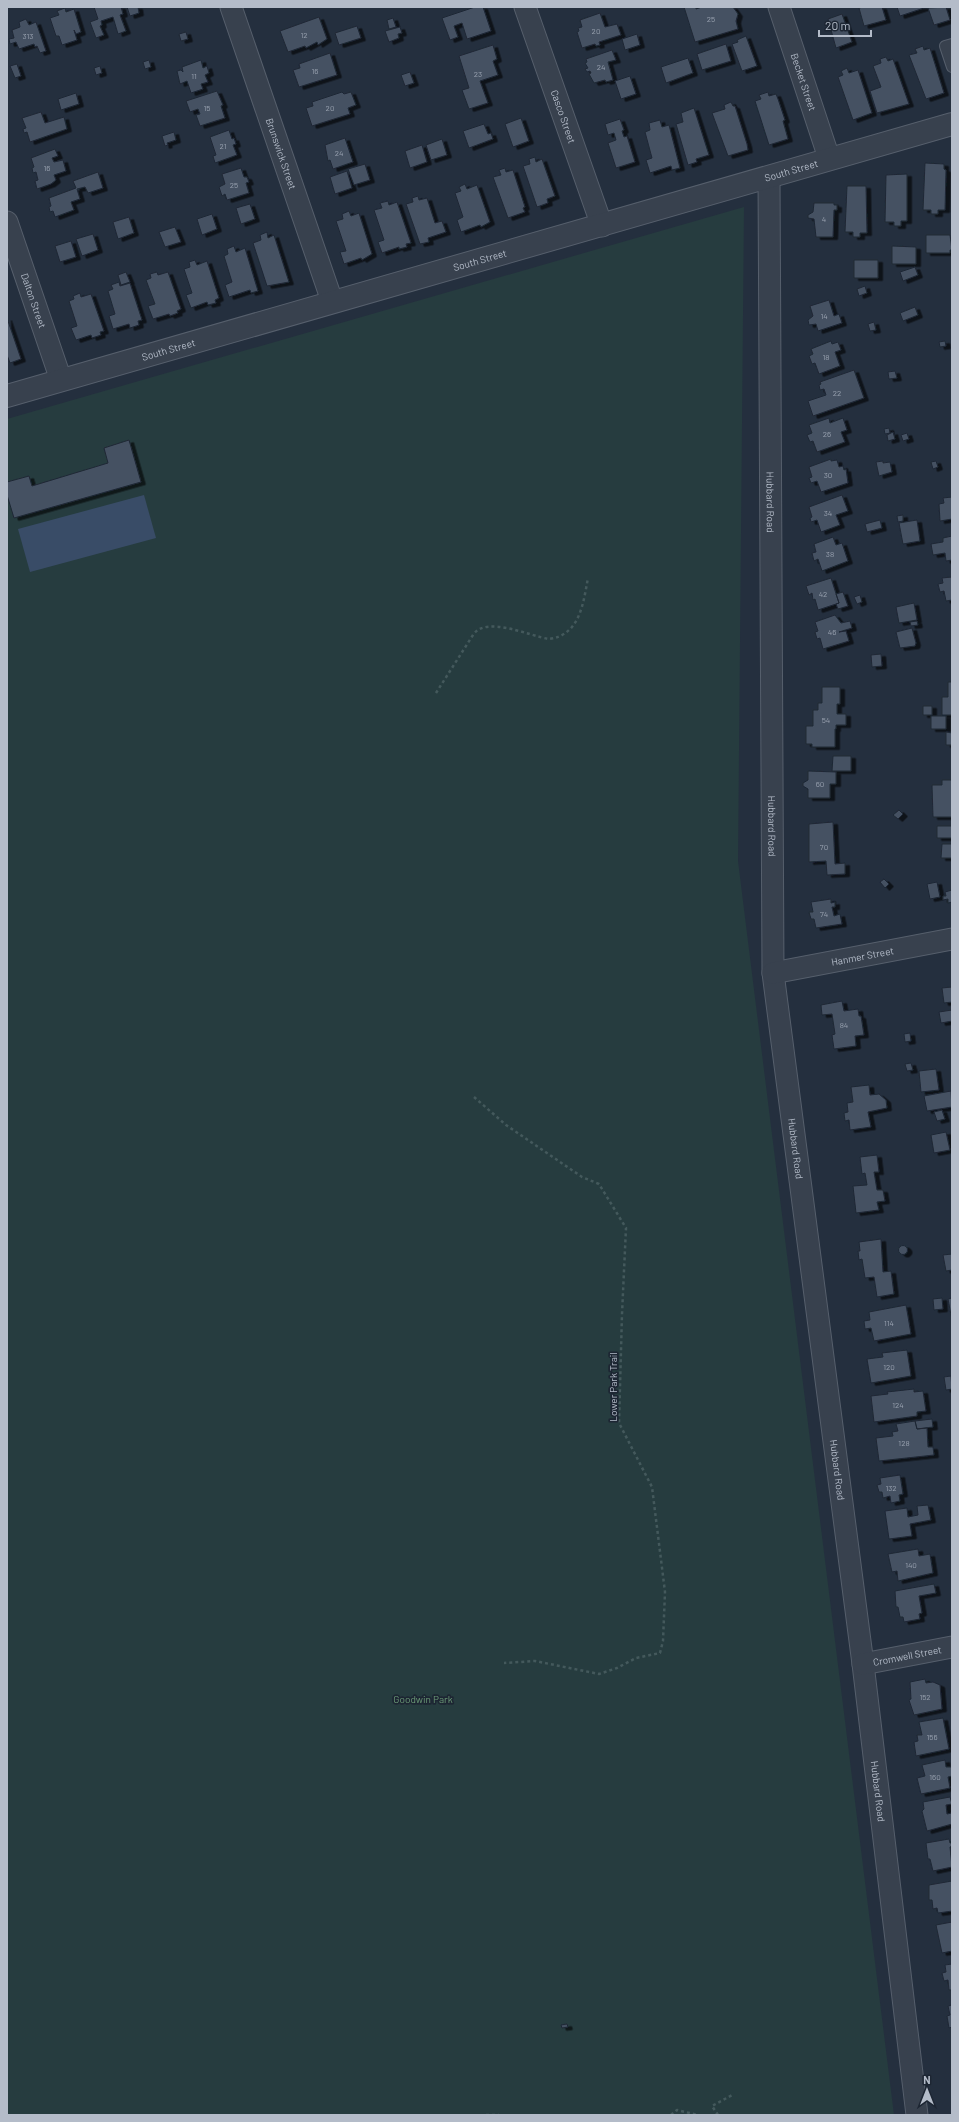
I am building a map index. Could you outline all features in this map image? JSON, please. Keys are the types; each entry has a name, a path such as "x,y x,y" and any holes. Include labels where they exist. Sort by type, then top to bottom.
{"street":[{"name":"Brunswick Street","path":"231,7 332,301"},
{"name":"Casco Street","path":"525,7 602,226"},
{"name":"Becket Street","path":"779,7 829,158"},
{"name":"South Street","path":"7,396 332,301 602,226 829,158 952,124"},
{"name":"Hubbard Road","path":"769,177 772,973 863,1664 916,2115"},
{"name":"Dalton Street","path":"7,222 61,380"},
{"name":"Hanmer Street","path":"772,973 952,939"},
{"name":"Cromwell Street","path":"863,1664 952,1648"}],"lane":[{"path":"952,44 945,46 952,67"}],"path":[{"path":"436,693 473,635 481,627 494,626 548,638 556,638 567,632 581,613 588,578"},
{"name":"Lower Park Trail","path":"474,1097 506,1126 582,1177 599,1184 626,1228 619,1423 652,1487 665,1592 663,1641 660,1654 636,1658 617,1668 599,1674 578,1671 535,1661 504,1663"},
{"path":"718,2115 712,2106 734,2094"},
{"path":"671,2115 677,2110 688,2114 698,2115"},
{"path":"486,2115 499,2115"}],"green space":[{"name":"Goodwin Park","path":"744,207 738,861 894,2115 7,2115 7,419"}],"water":[{"path":"144,495 156,538 30,572 18,529"}],"building":[{"path":"94,7 121,7 123,14 120,15 126,31 118,34 113,17 101,21 102,25 100,26 104,35 96,38 90,22 98,19"},
{"path":"127,7 138,7 139,13 130,16"},
{"path":"475,7 483,7 491,31 467,39 462,23 454,26 458,37 450,40 442,18"},
{"path":"684,7 696,7 696,9 702,7 733,7 738,14 736,21 738,29 695,42"},
{"path":"882,7 886,20 864,26 859,8"},
{"path":"897,7 924,7 924,8 900,16"},
{"path":"946,7 950,20 934,25 928,8"},
{"path":"65,8 66,12 74,9 81,32 76,34 74,30 77,40 62,45 59,36 56,36 50,18 59,15 57,11"},
{"path":"600,13 605,27 617,24 621,35 599,42 600,45 596,46 595,44 582,48 577,32 579,31 578,28 582,27 580,20"},
{"path":"842,14 852,42 836,48 828,19"},
{"path":"319,17 327,39 318,45 317,42 306,48 305,46 288,52 280,31"},
{"path":"393,18 396,27 389,29 387,20"},
{"path":"26,19 29,25 36,22 46,51 40,53 37,46 35,47 34,44 19,49 16,42 10,44 9,39 14,38 12,30 20,27 19,22"},
{"path":"357,26 361,38 339,45 335,33"},
{"path":"400,27 402,33 398,34 399,38 389,42 385,31"},
{"path":"186,32 188,39 181,41 179,34"},
{"path":"637,34 640,45 625,50 622,39"},
{"path":"746,36 757,66 742,71 732,44 738,42 737,40"},
{"path":"726,44 731,61 702,70 697,54"},
{"path":"493,45 497,59 493,61 498,75 480,81 488,103 469,109 462,90 469,88 459,56"},
{"path":"923,46 924,50 930,48 944,93 926,99 909,55 917,53 915,49"},
{"path":"612,50 616,60 608,62 613,80 606,82 605,80 594,83 589,74 591,73 590,71 587,72 585,69 588,68 585,63 587,62 586,59"},
{"path":"330,53 337,75 299,87 293,70 300,68 299,64"},
{"path":"886,57 888,61 893,59 909,104 877,113 870,91 881,87 873,66 881,63 880,59"},
{"path":"688,58 693,73 666,83 661,67"},
{"path":"149,60 151,67 145,69 143,62"},
{"path":"201,60 203,68 207,66 209,73 205,75 208,82 201,84 203,89 191,93 187,81 180,84 177,71 181,70 183,72 182,67"},
{"path":"17,64 21,76 15,78 10,66"},
{"path":"100,66 102,73 96,75 94,68"},
{"path":"847,68 849,73 858,70 872,113 853,120 838,77 843,75 841,71"},
{"path":"410,72 414,83 405,86 401,75"},
{"path":"630,76 636,94 621,99 615,81"},
{"path":"217,91 223,105 221,106 225,118 200,126 196,115 200,114 198,109 190,112 186,101"},
{"path":"342,92 344,94 351,92 356,105 348,108 350,114 312,126 306,108 313,106 312,102"},
{"path":"768,92 769,96 776,94 785,120 783,121 788,139 769,145 755,101 761,99 759,95"},
{"path":"76,93 79,104 61,110 58,99"},
{"path":"731,102 733,106 735,106 748,150 728,156 712,113 725,109 724,105"},
{"path":"694,108 709,155 696,159 697,162 688,165 676,124 683,122 681,113"},
{"path":"41,112 45,123 64,117 67,129 30,142 27,132 24,133 23,129 26,128 22,118"},
{"path":"521,118 529,141 513,147 505,124"},
{"path":"620,119 624,130 622,131 624,137 627,136 635,162 616,168 608,143 616,140 614,133 608,135 605,124"},
{"path":"660,120 662,127 669,125 680,168 672,170 671,166 650,173 646,160 652,158 645,132 650,130 649,123"},
{"path":"484,124 488,134 491,133 493,139 469,148 463,131"},
{"path":"229,130 232,139 234,138 236,144 233,145 237,155 215,163 213,156 216,155 210,137"},
{"path":"174,132 176,140 167,143 168,145 165,146 162,136"},
{"path":"345,138 353,162 333,169 330,160 328,161 325,145"},
{"path":"442,139 447,155 431,160 426,145"},
{"path":"422,145 427,162 410,168 405,151"},
{"path":"55,149 58,156 52,158 54,162 63,160 66,171 54,175 56,180 51,184 37,189 35,181 38,180 36,172 33,173 32,168 34,167 31,158"},
{"path":"535,157 536,162 542,159 555,196 547,199 548,203 537,207 523,166 530,164 529,159"},
{"path":"925,163 944,164 944,169 946,170 945,210 938,210 938,214 931,214 931,210 923,210"},
{"path":"365,164 370,180 354,185 348,169"},
{"path":"241,168 244,177 247,177 249,182 246,183 249,193 227,200 225,194 222,196 219,187 225,184 222,174"},
{"path":"505,168 506,172 513,170 525,207 523,208 525,212 508,218 493,177 501,175 499,170"},
{"path":"347,171 352,188 335,194 330,177"},
{"path":"98,172 103,188 88,193 85,187 77,189 80,199 71,202 74,210 55,217 53,211 50,212 49,207 51,206 49,198 76,188 73,181"},
{"path":"907,174 907,221 901,221 901,226 894,226 894,222 885,222 886,175"},
{"path":"465,184 467,189 477,185 490,222 481,227 480,225 461,232 457,220 463,217 455,193 461,191 459,187"},
{"path":"847,186 866,186 867,233 860,233 860,237 853,237 853,232 845,232"},
{"path":"418,196 419,200 427,198 435,223 442,221 446,232 428,238 429,242 420,244 406,204 413,202 412,198"},
{"path":"388,201 389,205 397,202 411,243 406,244 407,247 399,249 399,247 382,253 378,242 384,240 374,210 382,208 380,203"},
{"path":"814,203 834,203 834,205 837,205 837,210 834,210 833,237 816,237 814,219 808,218 808,215 813,212"},
{"path":"250,204 255,219 241,224 236,208"},
{"path":"349,211 351,216 359,213 372,254 362,260 361,258 344,264 340,252 346,251 336,221 343,219 342,214"},
{"path":"212,214 217,229 202,235 197,219"},
{"path":"129,217 134,233 118,239 113,222"},
{"path":"175,227 181,242 165,247 159,232"},
{"path":"267,232 268,238 274,235 289,282 267,286 253,243 261,240 260,235"},
{"path":"93,234 98,250 82,256 76,239"},
{"path":"926,235 950,235 952,250 950,250 950,253 926,253"},
{"path":"71,241 76,257 60,262 55,246"},
{"path":"234,246 236,252 245,248 258,291 251,293 250,290 229,297 225,285 232,282 224,256 228,254 227,249"},
{"path":"892,246 916,247 916,264 892,264"},
{"path":"195,260 197,265 207,261 219,298 215,300 216,303 208,305 207,302 191,308 186,295 192,293 184,269 190,267 189,262"},
{"path":"854,260 878,260 878,278 854,278"},
{"path":"915,267 918,275 903,281 900,272"},
{"path":"126,272 130,282 121,285 118,275"},
{"path":"157,272 158,275 168,272 181,309 177,311 178,313 170,316 169,314 153,319 148,306 155,304 146,280 151,278 150,274"},
{"path":"119,282 120,286 130,283 142,320 138,321 139,325 130,328 129,324 113,329 109,316 115,314 108,291 113,289 111,285"},
{"path":"865,286 867,293 859,296 857,289"},
{"path":"80,293 81,297 91,294 104,331 100,332 101,335 92,338 91,335 76,340 71,328 77,326 69,301 74,299 73,296"},
{"path":"829,300 834,316 839,314 842,323 818,331 816,324 809,325 808,320 813,316 810,306"},
{"path":"915,307 918,315 903,321 900,313"},
{"path":"7,318 21,359 10,363 7,355"},
{"path":"874,322 876,330 870,331 868,324"},
{"path":"831,341 832,344 838,342 841,350 835,352 840,366 819,374 815,363 812,364 809,356 813,354 811,349"},
{"path":"945,341 946,346 940,347 939,342"},
{"path":"854,370 864,398 813,416 808,401 826,395 824,389 820,390 820,382"},
{"path":"895,371 897,378 889,379 888,372"},
{"path":"829,418 830,423 843,418 847,430 841,432 845,442 817,452 813,441 810,442 807,435 812,433 809,425"},
{"path":"889,428 890,433 885,434 884,429"},
{"path":"893,432 895,439 888,441 887,435"},
{"path":"907,433 909,439 903,441 901,435"},
{"path":"129,440 141,482 14,518 7,495 7,482 29,476 32,486 108,463 104,448"},
{"path":"831,459 831,461 837,460 839,467 843,466 844,470 846,469 848,483 821,492 817,481 811,483 809,478 812,477 809,467"},
{"path":"883,461 883,463 890,462 892,472 879,476 876,462"},
{"path":"936,461 938,467 933,469 931,462"},
{"path":"842,495 848,511 836,515 840,525 821,532 817,520 811,522 810,518 812,517 809,507"},
{"path":"952,497 952,519 940,521 939,504 944,503 943,498"},
{"path":"903,515 903,521 898,522 897,516"},
{"path":"880,520 882,528 867,532 865,524"},
{"path":"917,520 920,541 903,544 899,523"},
{"path":"952,536 952,560 946,561 945,553 933,555 931,544 943,542 943,538"},
{"path":"833,537 836,545 842,543 848,561 822,571 818,559 814,561 812,553 816,552 814,544"},
{"path":"952,577 952,600 946,601 944,591 940,592 938,584 943,583 942,578"},
{"path":"831,578 839,603 818,610 815,599 813,600 812,593 809,595 806,586"},
{"path":"843,592 848,606 838,609 836,604 839,603 836,594"},
{"path":"860,595 862,602 857,604 854,597"},
{"path":"914,603 917,620 899,623 896,607"},
{"path":"835,615 841,623 850,621 852,628 839,632 846,631 849,641 823,649 820,638 817,639 815,632 818,631 815,622"},
{"path":"917,621 918,625 911,626 910,622"},
{"path":"912,628 916,643 915,646 900,648 896,632"},
{"path":"881,654 882,666 872,667 871,655"},
{"path":"948,682 952,682 952,715 942,715 942,697 948,697"},
{"path":"822,687 840,687 840,704 837,704 837,714 846,714 846,725 836,725 835,747 812,747 812,744 806,744 806,726 813,726 813,710 818,710 818,703 822,703"},
{"path":"923,706 932,706 932,715 923,715"},
{"path":"931,716 946,716 946,729 931,729"},
{"path":"946,732 952,733 952,745 946,745"},
{"path":"833,756 851,756 851,771 832,771"},
{"path":"808,771 836,772 836,784 830,784 830,798 808,798 808,789 803,786 803,783 808,780"},
{"path":"942,780 952,780 952,817 933,817 932,785 942,785"},
{"path":"899,810 903,814 898,819 893,815"},
{"path":"833,822 835,864 845,863 845,874 827,875 826,861 809,862 809,824"},
{"path":"937,826 952,826 952,838 937,838"},
{"path":"942,844 952,844 952,858 941,858"},
{"path":"884,879 889,884 885,888 880,882"},
{"path":"937,882 940,897 930,899 927,884"},
{"path":"952,890 952,902 948,903 948,899 943,900 943,896 946,896 945,892"},
{"path":"831,899 831,903 835,902 835,907 832,907 834,916 840,914 842,924 816,928 814,919 811,919 809,912 813,912 811,902"},
{"path":"952,987 952,1002 944,1003 942,988"},
{"path":"842,1001 844,1011 858,1009 859,1016 861,1016 864,1035 855,1036 856,1046 834,1049 832,1035 835,1034 832,1014 822,1015 821,1005"},
{"path":"952,1010 952,1021 941,1023 939,1012"},
{"path":"910,1033 911,1041 905,1042 904,1034"},
{"path":"911,1063 913,1070 907,1071 905,1064"},
{"path":"936,1069 939,1090 921,1092 919,1071"},
{"path":"869,1085 870,1095 879,1094 886,1100 887,1108 868,1112 871,1127 850,1130 849,1120 845,1121 844,1113 848,1112 847,1103 853,1102 851,1087"},
{"path":"951,1091 952,1107 927,1111 924,1096"},
{"path":"942,1110 945,1119 937,1121 934,1112"},
{"path":"946,1132 950,1150 934,1153 931,1135"},
{"path":"877,1155 879,1172 874,1172 877,1190 883,1190 885,1201 877,1202 879,1210 856,1213 853,1186 867,1185 865,1173 862,1174 860,1157"},
{"path":"881,1239 883,1272 891,1271 894,1294 877,1297 874,1277 865,1278 862,1259 859,1260 858,1251 860,1251 859,1242"},
{"path":"903,1245 908,1250 903,1255 898,1250"},
{"path":"952,1254 952,1270 946,1271 943,1255"},
{"path":"942,1298 943,1309 934,1310 933,1299"},
{"path":"952,1298 952,1320 948,1299"},
{"path":"906,1305 911,1334 874,1341 871,1328 865,1329 864,1321 870,1320 869,1312"},
{"path":"907,1350 911,1376 871,1383 867,1359 883,1357 882,1353"},
{"path":"951,1376 952,1389 946,1390 944,1377"},
{"path":"914,1389 914,1392 923,1391 926,1411 917,1412 917,1416 874,1422 871,1396 888,1394 887,1392"},
{"path":"932,1419 933,1427 917,1429 915,1421"},
{"path":"915,1421 917,1429 927,1428 928,1447 933,1447 934,1455 879,1461 876,1438 893,1436 892,1432 898,1431 896,1424"},
{"path":"900,1475 903,1494 899,1495 900,1501 891,1503 890,1496 883,1498 882,1492 879,1492 877,1485 881,1484 880,1478"},
{"path":"928,1505 931,1520 910,1524 912,1536 889,1539 885,1511 907,1508 908,1517 918,1515 917,1506"},
{"path":"918,1549 919,1556 930,1554 933,1573 898,1581 897,1571 892,1572 888,1554"},
{"path":"934,1584 936,1593 919,1596 922,1613 919,1614 920,1619 904,1622 903,1617 900,1617 898,1607 896,1607 895,1591"},
{"path":"925,1679 926,1683 933,1682 940,1685 942,1709 914,1715 909,1700 911,1699 910,1682"},
{"path":"943,1718 949,1749 916,1756 914,1742 918,1741 917,1735 922,1735 919,1722"},
{"path":"945,1760 946,1767 952,1767 952,1776 948,1777 950,1788 921,1794 917,1778 925,1776 922,1765"},
{"path":"950,1797 952,1804 946,1805 947,1814 952,1813 952,1824 927,1831 922,1811 924,1809 923,1802"},
{"path":"949,1839 950,1843 952,1843 952,1846 950,1847 952,1867 933,1871 930,1859 928,1859 926,1843"},
{"path":"952,1881 952,1911 938,1913 937,1908 933,1909 932,1900 929,1900 929,1885"},
{"path":"952,1922 952,1951 942,1953 936,1925"},
{"path":"952,1964 952,1990 949,1990 948,1980 944,1981 942,1973 946,1972 945,1965"},
{"path":"952,2005 952,2027 949,2028 947,2016 950,2015 948,2006"},
{"path":"567,2024 568,2027 562,2028 561,2025"}]}
